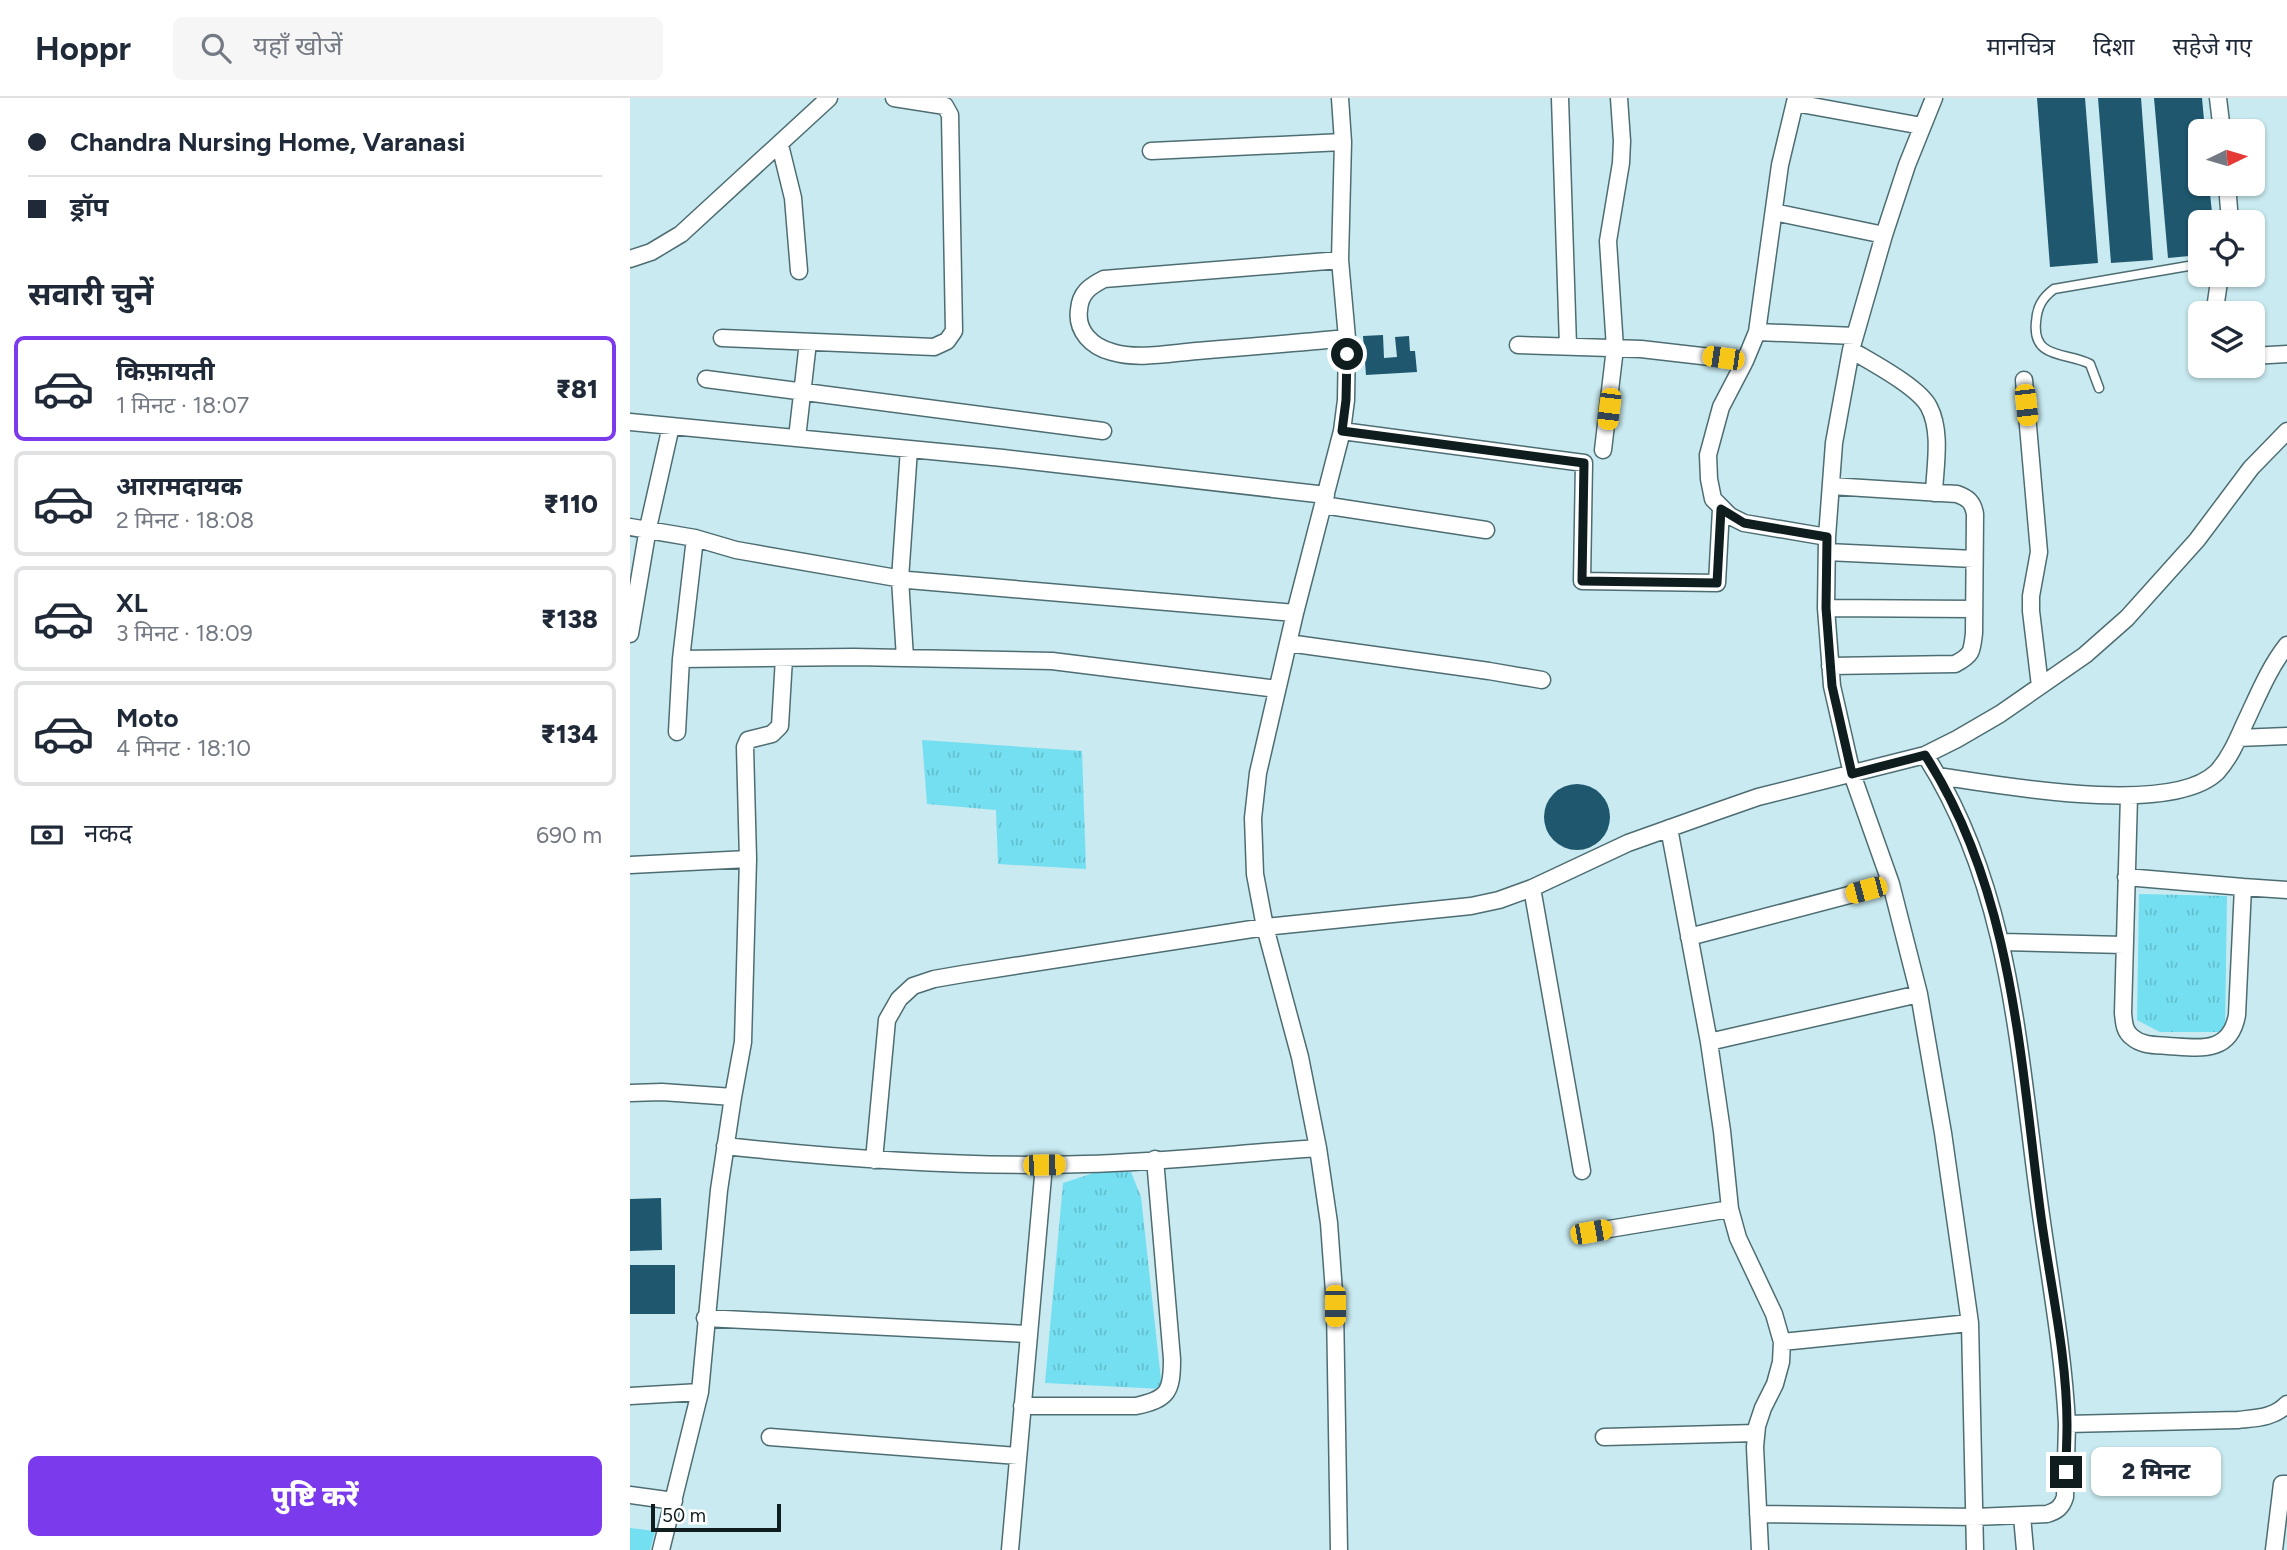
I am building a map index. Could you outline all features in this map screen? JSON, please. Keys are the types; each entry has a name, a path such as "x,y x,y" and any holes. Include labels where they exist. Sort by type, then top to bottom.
{"street":[{"path":"630,259 651,252 681,234 829,98"},
{"path":"722,338 934,346 947,341 954,331 950,115 944,106 894,98"},
{"path":"1339,1550 1335,1306 1329,1223 1300,1057 1265,927 1255,874 1254,818 1258,773 1295,613 1342,431 1346,400 1347,338 1340,260 1343,142 1340,98"},
{"path":"1560,98 1568,346"},
{"path":"1603,450 1615,348 1608,241 1621,163 1619,98"},
{"path":"1934,98 1884,235 1853,342 1834,443 1826,608 1832,686 1852,774 1891,884 1919,994 1944,1133 1970,1323 1975,1550"},
{"path":"2218,98 2221,119"},
{"path":"1922,126 1795,100 1780,165 1757,331 1721,407 1708,455 1709,479 1713,499 1721,509 1744,523 1827,545 1974,559"},
{"path":"1151,151 1343,142"},
{"path":"780,145 793,198 799,271"},
{"path":"1774,212 1884,235"},
{"path":"1340,260 1104,279 1090,286 1082,296 1078,312 1086,338 1113,353 1167,354 1347,338"},
{"path":"1757,331 1853,342 1918,392 1929,405 1933,419 1936,443 1934,493"},
{"path":"797,438 808,342"},
{"path":"1518,345 1678,352 1745,361"},
{"path":"2265,355 2287,354"},
{"path":"706,379 1103,431"},
{"path":"2024,380 2039,552 2031,611 2040,686"},
{"path":"630,422 909,449 1324,500 1486,530"},
{"path":"630,634 648,528 671,426"},
{"path":"1342,431 1584,463 1582,581 1717,583 1721,509"},
{"path":"874,1160 887,1020 899,999 913,986 963,974 1265,927 1499,900 1532,888 1628,843 1758,797 1925,755 1989,720 2085,655 2153,592 2197,540 2251,467 2287,431"},
{"path":"905,658 900,579 909,449"},
{"path":"1830,486 1957,494 1967,498 1973,505 1974,559 1972,650 1966,657 1955,664 1830,666"},
{"path":"630,527 695,538 736,550 900,579 1295,613"},
{"path":"677,732 681,659 695,538"},
{"path":"1826,608 1974,608"},
{"path":"1288,643 1542,680"},
{"path":"1938,776 2049,790 2129,796 2180,789 2201,783 2217,772 2238,738 2266,678 2287,645"},
{"path":"661,1550 700,1392 705,1318 725,1146 743,1042 748,859 745,747 748,740 772,734 780,726 784,658"},
{"path":"681,659 905,658 1052,661 1277,690"},
{"path":"2238,738 2287,736"},
{"path":"1758,1514 2022,1516 2047,1514 2062,1505 2067,1424 2061,1351 2044,1242 2019,1043 2002,942 1968,839 1955,808 1925,755"},
{"path":"2129,796 2123,1013 2125,1029 2131,1037 2151,1045 2203,1048 2216,1045 2231,1034 2237,1015 2243,887"},
{"path":"1669,828 1709,1042 1730,1209 1738,1238 1771,1306 1782,1342 1781,1362 1775,1384 1763,1408 1756,1433 1760,1550"},
{"path":"630,864 748,859"},
{"path":"2126,877 2287,890"},
{"path":"1689,937 1891,884"},
{"path":"1532,888 1582,1171"},
{"path":"2002,942 2124,945"},
{"path":"1709,1042 1919,994"},
{"path":"630,1093 662,1092 733,1097"},
{"path":"725,1146 874,1160 1044,1165 1318,1148"},
{"path":"1023,1406 1136,1406 1164,1396 1170,1389 1172,1359 1155,1159"},
{"path":"1010,1550 1044,1165"},
{"path":"1591,1232 1730,1209"},
{"path":"705,1318 1027,1334"},
{"path":"1782,1342 1970,1323"},
{"path":"630,1396 700,1392"},
{"path":"2067,1424 2238,1420 2264,1417 2280,1411 2287,1404"},
{"path":"1604,1437 1756,1433"},
{"path":"771,1437 1018,1456"},
{"path":"2274,1550 2282,1484 2287,1484"},
{"path":"630,1495 674,1501"},
{"path":"2022,1516 2025,1550"}],"lane":[{"path":"2099,388 2090,364 2081,359 2053,354 2044,349 2037,339 2037,310 2044,297 2054,289 2188,266"}],"green space":[{"path":"922,740 1082,751 1086,869 998,864 996,810 927,804"},
{"path":"2139,894 2227,896 2225,1032 2160,1032 2137,1020"},
{"path":"1100,1171 1131,1172 1141,1197 1162,1389 1045,1383 1063,1183"},
{"path":"630,1528 655,1531 650,1550 630,1550"}],"building":[{"path":"2037,98 2085,98 2098,263 2050,267"},
{"path":"2098,98 2141,98 2153,260 2111,263"},
{"path":"2154,98 2202,98 2204,119 2188,119 2188,196 2210,196 2212,210 2188,210 2188,256 2168,258"},
{"path":"1383,335 1384,358 1397,357 1395,337 1409,336 1410,351 1415,351 1417,372 1366,375 1363,336"},
{"path":"1577,784 1600,794 1610,817 1600,840 1577,850 1554,840 1544,817 1554,794"},
{"path":"661,1198 662,1250 630,1251 630,1199"},
{"path":"630,1265 675,1265 675,1314 630,1314"}],"route":[{"path":"1347,354 1342,431 1584,463 1582,581 1717,583 1721,509 1744,523 1827,537 1826,608 1832,686 1852,774 1925,755 1955,808 1968,839 2002,942 2019,1043 2061,1351 2066,1396 2066,1472"}]}
